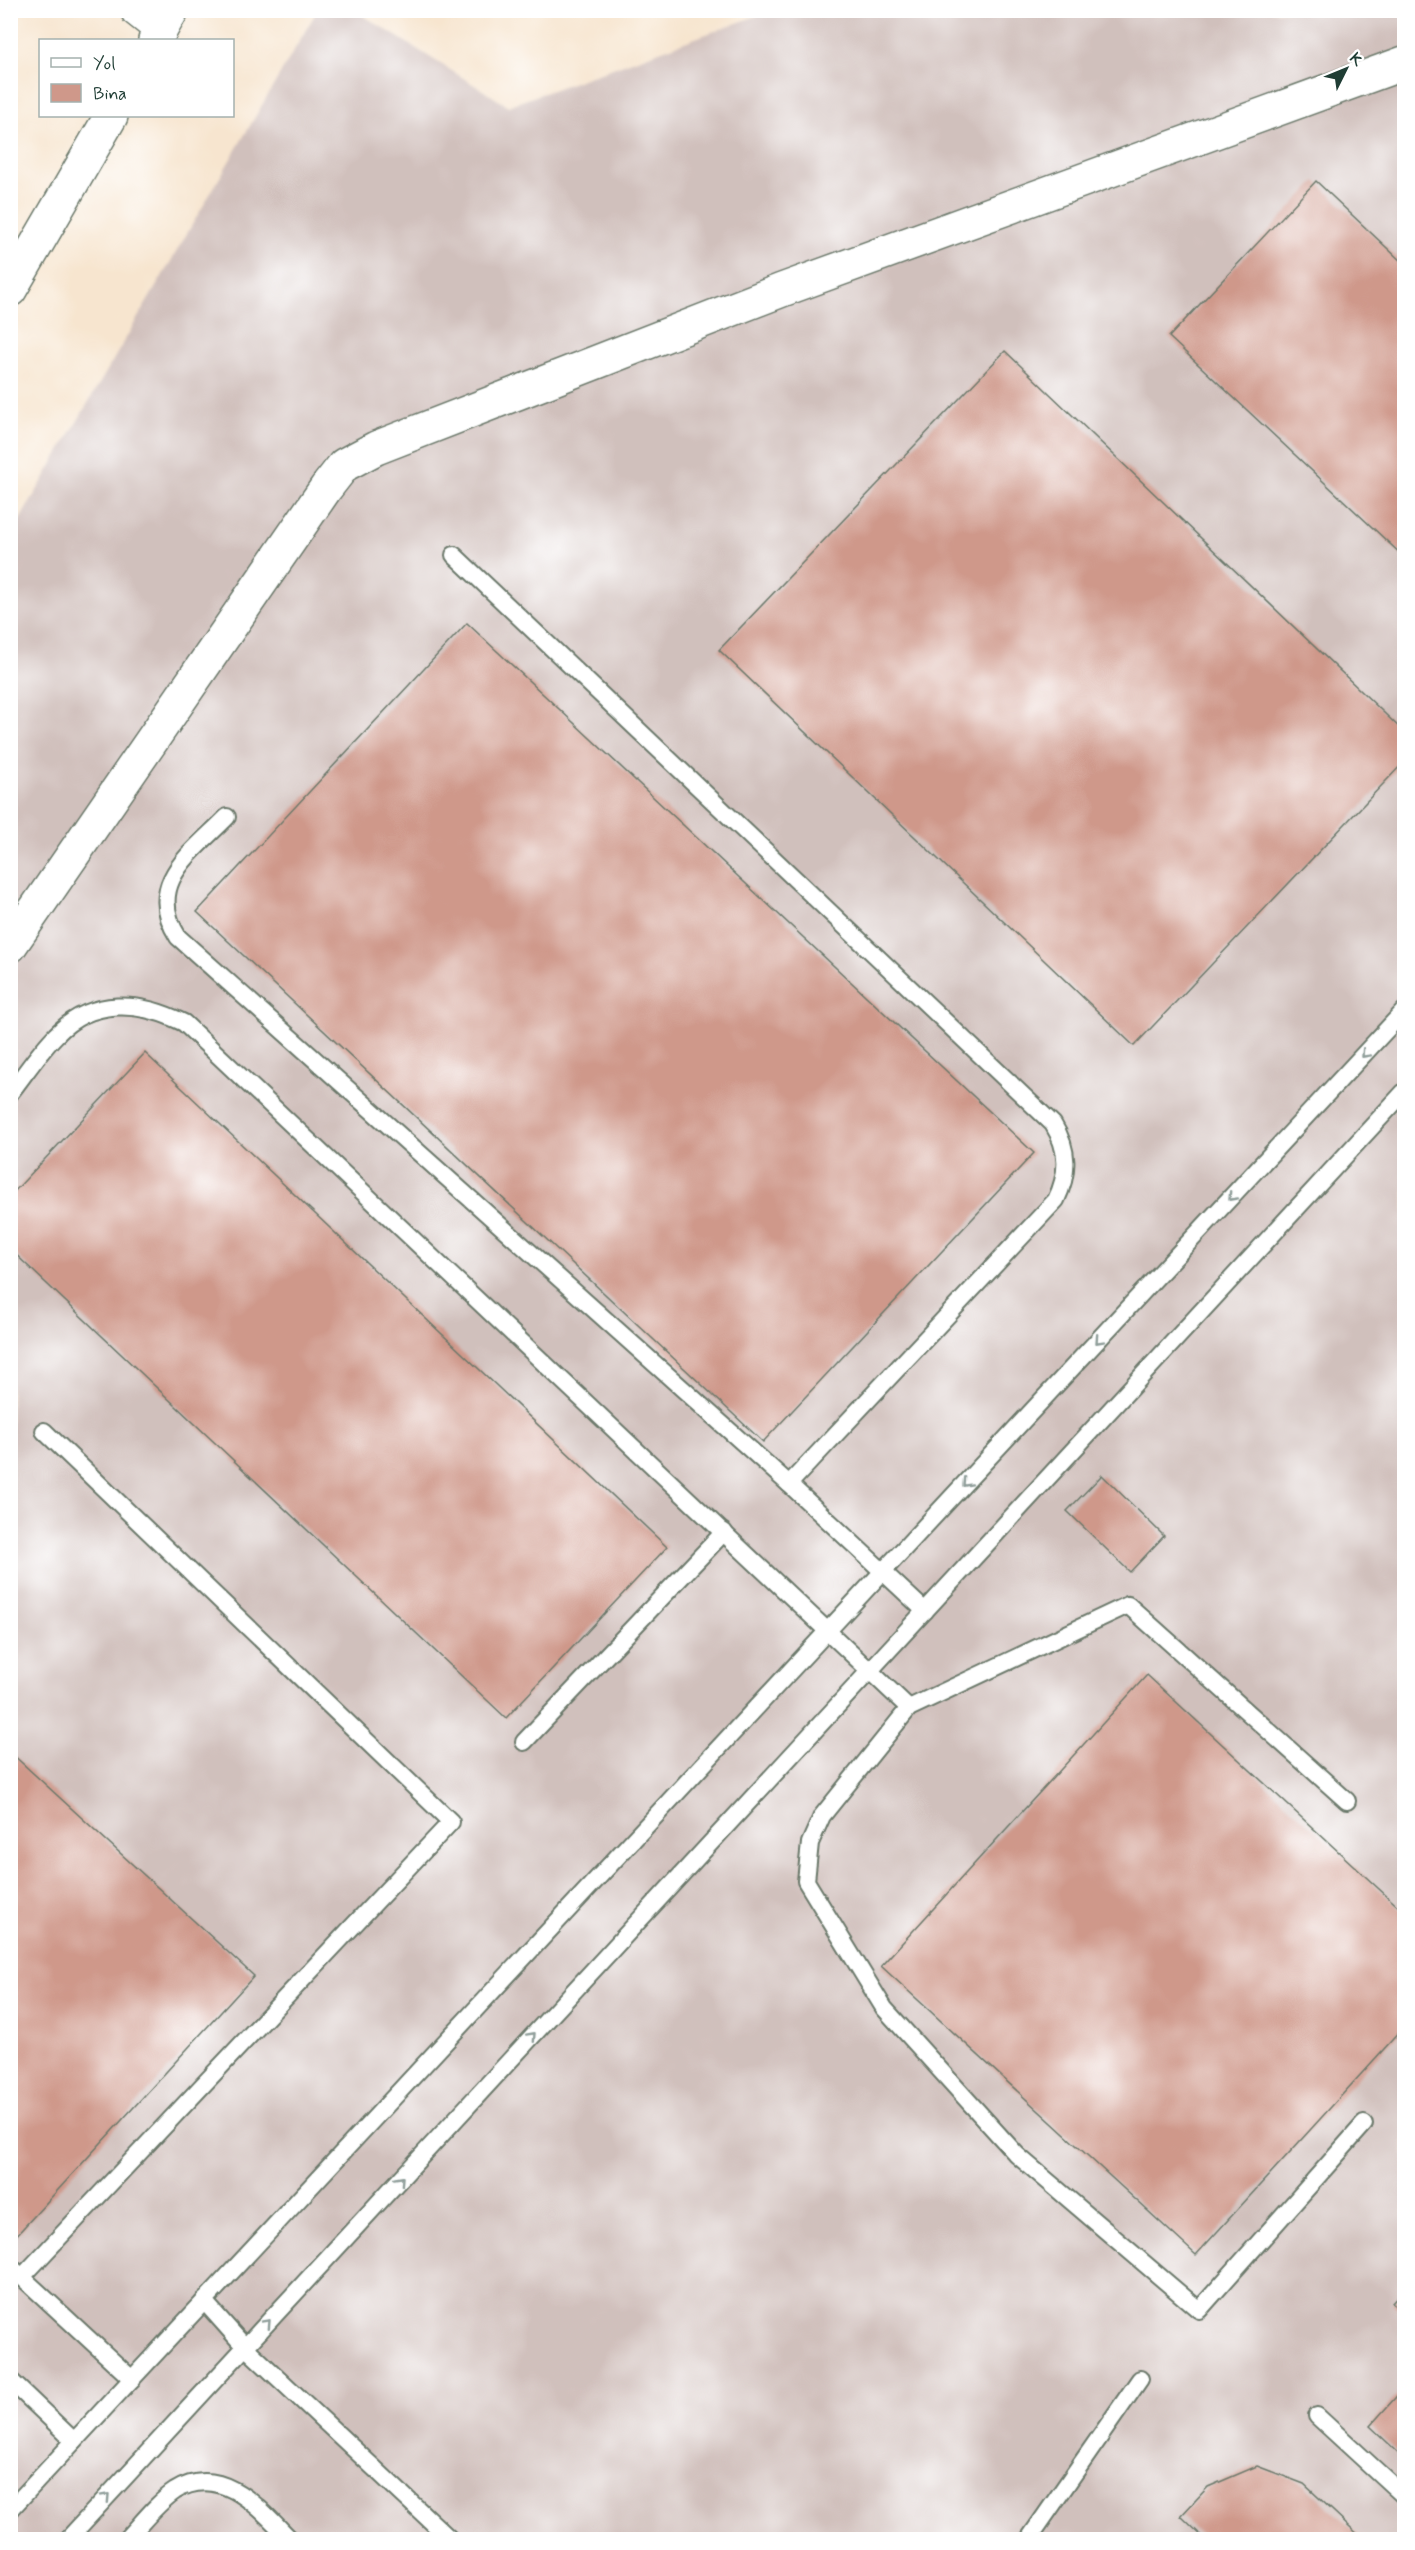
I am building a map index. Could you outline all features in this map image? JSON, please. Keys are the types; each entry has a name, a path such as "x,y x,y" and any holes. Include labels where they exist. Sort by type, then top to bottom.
{"street":[{"path":"10,946 344,465 376,448 782,290 1404,63"},
{"path":"10,290 110,117"}],"lane":[{"path":"454,555 1053,1124 1062,1139 1066,1156 1066,1171 1056,1200 789,1484"},
{"path":"227,817 173,873 168,885 166,912 178,938 789,1484 925,1611"},
{"path":"10,1094 56,1034 74,1020 95,1010 117,1005 140,1006 163,1012 184,1023 909,1708"},
{"path":"10,2510 1404,1011"},
{"path":"66,2540 1404,1092"},
{"path":"44,1431 451,1821 16,2272 132,2379"},
{"path":"524,1742 724,1532"},
{"path":"1347,1801 1128,1605 909,1708 822,1816 810,1843 806,1881 884,2008 1017,2155 1199,2310 1364,2124"},
{"path":"204,2301 245,2347 451,2540"},
{"path":"1028,2540 1140,2379"},
{"path":"10,2380 74,2441"},
{"path":"1317,2416 1404,2496"},
{"path":"126,2540 165,2499 190,2484 204,2482 220,2484 236,2490 249,2499 291,2540"}],"shaded area":[{"path":"317,11 356,11 508,106 770,11 1404,11 1404,2539 11,2540 11,535"}],"building":[{"path":"1316,181 1404,264 1404,557 1169,337"},
{"path":"1005,351 1404,732 1404,762 1134,1046 719,650"},
{"path":"467,623 1034,1153 763,1442 197,912"},
{"path":"145,1053 667,1547 506,1718 10,1249 10,1196"},
{"path":"1102,1475 1164,1536 1130,1572 1067,1511"},
{"path":"1147,1675 1404,1912 1404,2027 1196,2255 881,1966"},
{"path":"10,1752 254,1976 13,2239 10,2237"},
{"path":"1404,2290 1404,2314 1392,2303"},
{"path":"1404,2388 1404,2458 1370,2426"},
{"path":"1257,2466 1304,2484 1364,2540 1206,2540 1181,2516 1208,2487"}]}
